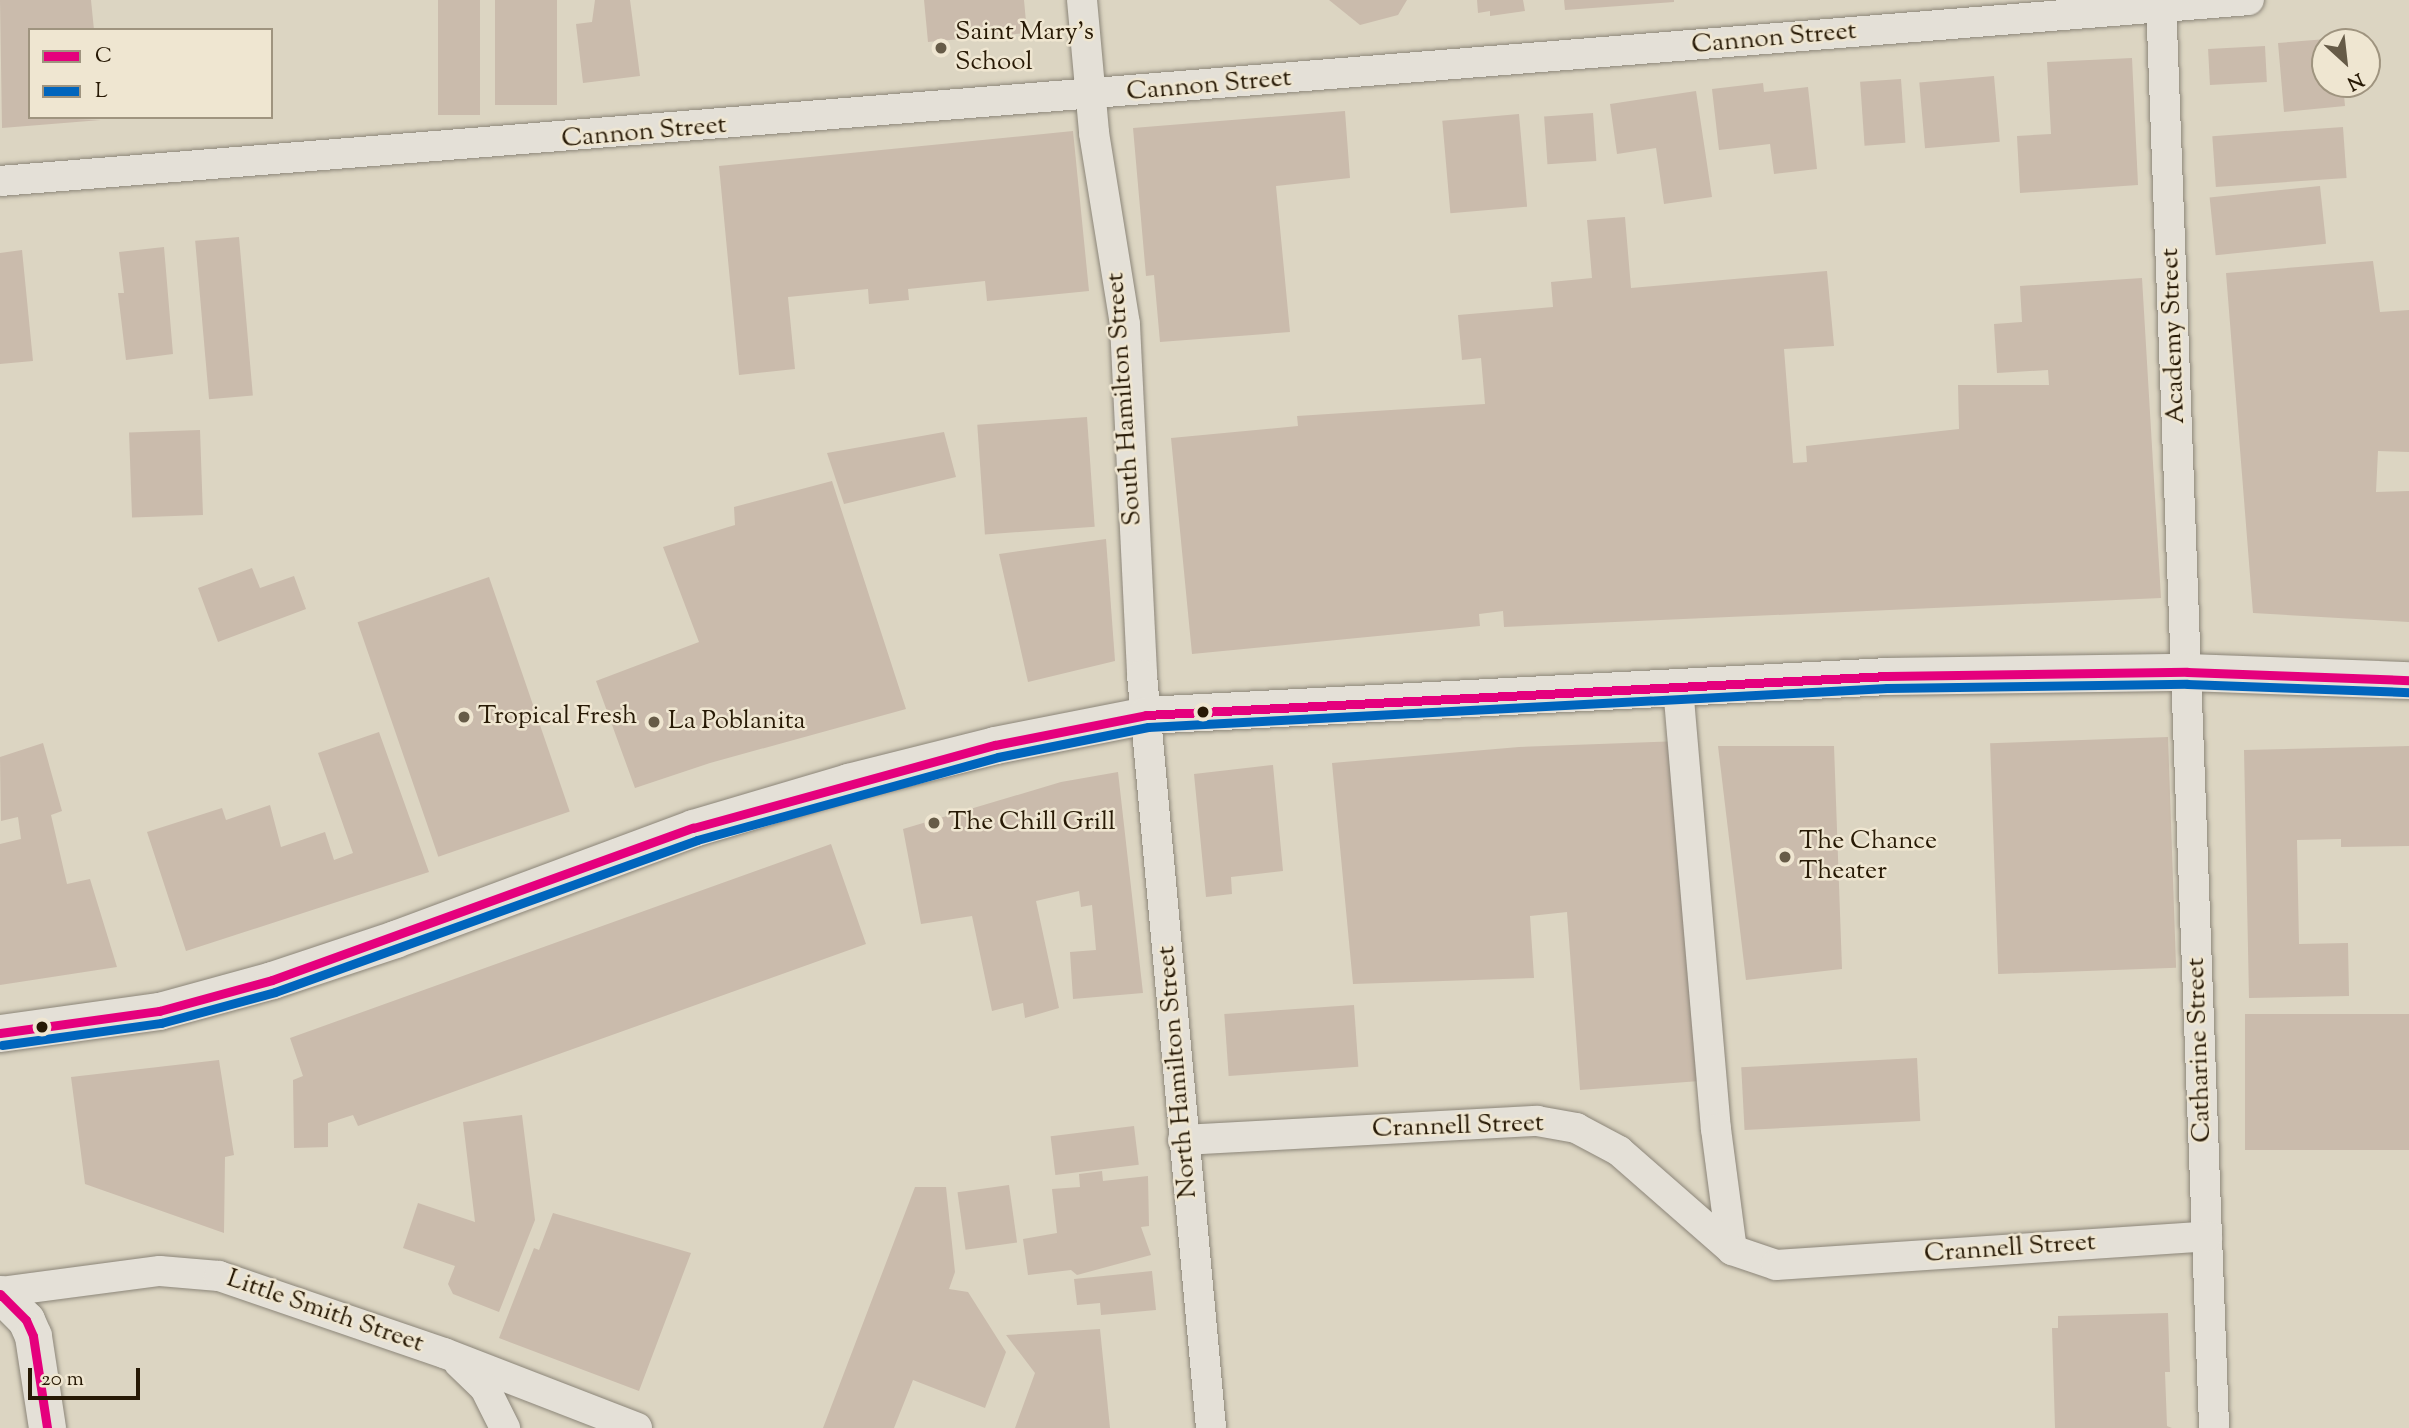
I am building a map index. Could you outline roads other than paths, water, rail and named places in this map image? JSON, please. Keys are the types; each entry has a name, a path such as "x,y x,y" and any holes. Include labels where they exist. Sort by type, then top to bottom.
{"street":[{"name":"South Hamilton Street","path":"1082,0 1091,96 1125,325 1146,715"},
{"name":"Cannon Street","path":"0,181 1091,96 2162,4 2249,0"},
{"name":"Academy Street","path":"2162,4 2187,672"},
{"path":"0,1033 159,1011 272,980 395,939 693,828 982,748 1146,715 1887,676 2187,672 2409,680"},
{"name":"Catharine Street","path":"2187,672 2214,1428"},
{"path":"1678,687 1716,1129 1732,1250"},
{"name":"North Hamilton Street","path":"1146,715 1211,1428"},
{"name":"Crannell Street","path":"1183,1140 1537,1121 1576,1128 1619,1151 1732,1250 1776,1265 2207,1236"},
{"name":"Little Smith Street","path":"0,1293 188,1271 246,1282 444,1353 637,1428"},
{"path":"0,1293 26,1320 33,1336 47,1428"},
{"path":"444,1353 485,1388 505,1428"}],"place":[{"name":"Saint Mary's School","path":"941,48"},
{"name":"Tropical Fresh","path":"464,717"},
{"name":"La Poblanita","path":"654,722"},
{"name":"The Chill Grill","path":"934,823"},
{"name":"The Chance Theater","path":"1785,857"}]}
